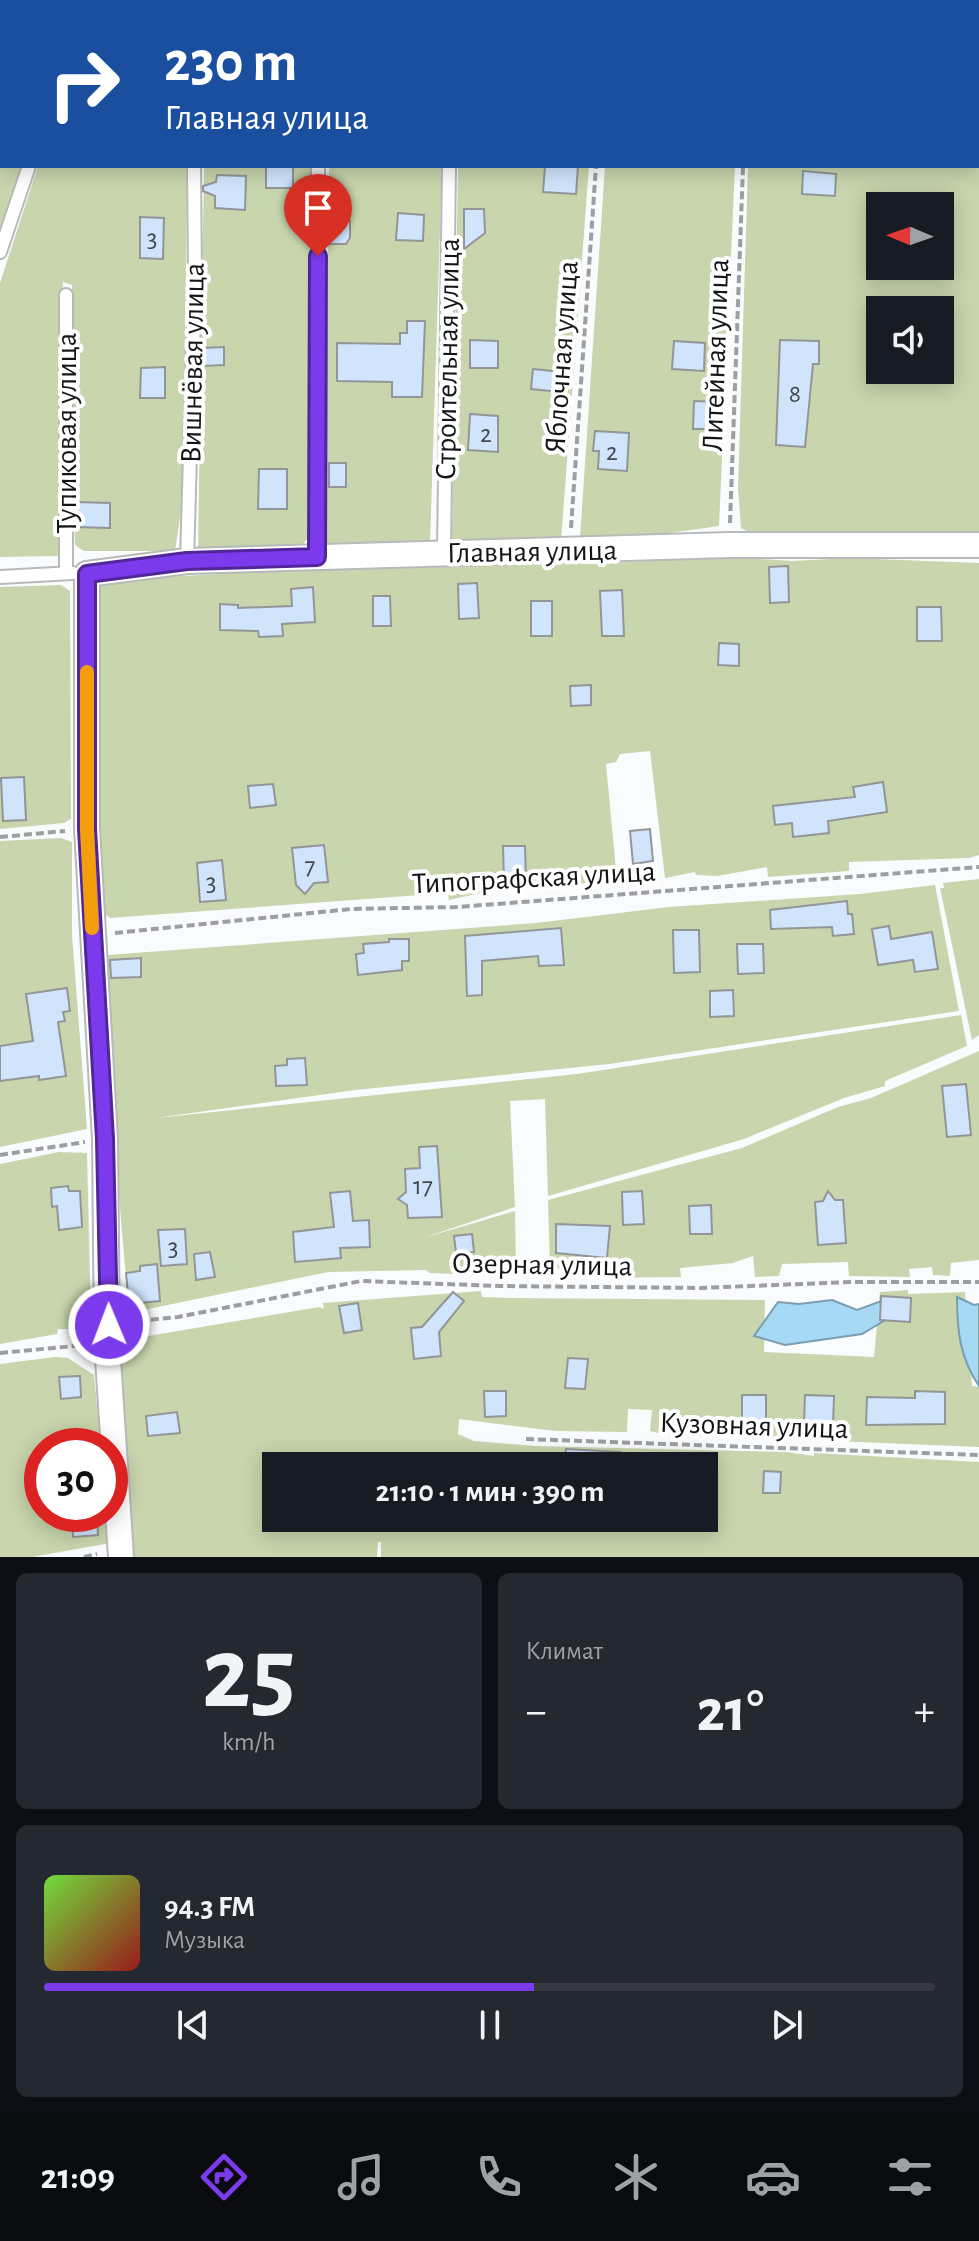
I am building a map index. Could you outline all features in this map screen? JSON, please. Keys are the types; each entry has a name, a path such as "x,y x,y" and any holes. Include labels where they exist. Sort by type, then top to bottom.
{"street":[{"name":"Главная улица","path":"76,573 187,561 444,552 729,545 979,545"},
{"path":"76,573 92,935 105,1139 108,1334 121,1557"}],"lane":[{"path":"0,252 28,168"},
{"name":"Вишнёвая улица","path":"187,561 195,278 194,168"},
{"path":"317,557 318,168"},
{"name":"Строительная улица","path":"444,552 449,168"},
{"name":"Тупиковая улица","path":"66,295 76,573"},
{"path":"0,577 76,573"}],"path":[{"name":"Яблочная улица","path":"570,550 596,168"},
{"name":"Литейная улица","path":"729,545 743,168"},
{"path":"0,837 87,829"},
{"name":"Типографская улица","path":"92,935 351,909 457,907 979,867"},
{"path":"0,1155 105,1139"},
{"name":"Озерная улица","path":"0,1353 108,1334 361,1281 701,1288 850,1282 979,1282"},
{"name":"Кузовная улица","path":"526,1439 979,1455"}],"green space":[{"path":"0,168 20,168 0,233"},
{"path":"37,168 187,168 184,490 175,551 84,551 75,545 71,418 72,285 63,282 58,350 58,556 0,557 0,283"},
{"path":"204,168 312,168 307,539 302,545 198,550"},
{"path":"329,168 442,168 430,545 329,547 325,541"},
{"path":"458,168 589,168 561,541 457,544 452,539"},
{"path":"605,168 735,168 719,526 634,538 580,538"},
{"path":"748,168 979,168 979,536 751,533 741,528 738,488"},
{"path":"715,556 792,561 850,558 979,563 979,855 969,858 849,862 849,871 768,877 767,867 717,876 696,875 695,872 665,878 650,751 620,754 616,762 606,764 617,881 498,889 449,900 448,893 110,918 102,912 98,592 101,581 249,572 631,562"},
{"path":"61,585 70,591 71,819 64,823 0,829 0,587"},
{"path":"61,838 72,842 72,935 87,1129 0,1147 0,841"},
{"path":"979,879 979,1035 972,1040 940,888 944,888 943,883"},
{"path":"935,885 959,1011 609,1064 355,1090 156,1118 577,1074 961,1015 967,1046 885,1081 885,1086 844,1098 744,1139 548,1196 545,1099 510,1101 515,1207 423,1238 515,1211 516,1269 456,1268 456,1274 430,1273 426,1270 328,1272 129,1313 113,1126 107,955 536,923 669,907 860,894"},
{"path":"979,1051 979,1260 951,1263 950,1276 933,1275 932,1267 909,1269 910,1277 849,1276 848,1262 782,1264 779,1276 755,1277 753,1256 733,1263 680,1268 681,1277 584,1278 582,1267 550,1269 548,1200 742,1148 838,1107 871,1098"},
{"path":"59,1152 87,1153 91,1323 73,1329 58,1329 57,1334 0,1344 0,1164"},
{"path":"481,1291 482,1297 510,1298 765,1300 764,1352 874,1357 880,1292 965,1292 972,1386 979,1387 979,1447 662,1434 650,1431 652,1410 628,1409 627,1432 555,1431 459,1419 458,1434 474,1441 534,1446 786,1452 814,1456 814,1453 979,1462 979,1557 381,1557 381,1542 378,1542 377,1557 132,1557 128,1506 128,1428 122,1428 119,1341 319,1307 324,1309 323,1303"},
{"path":"68,1358 94,1375 99,1428 24,1428 24,1532 109,1532 110,1543 32,1557 0,1557 0,1364"}],"water":[{"path":"957,1297 974,1305 979,1304 979,1386 961,1344"},
{"path":"832,1300 857,1310 884,1300 887,1319 862,1334 785,1345 754,1336 778,1302 799,1304"}],"building":[{"path":"266,168 293,168 293,188 266,188"},
{"path":"545,168 578,168 576,194 543,192"},
{"path":"803,171 836,174 835,196 802,194"},
{"path":"217,175 246,176 245,210 215,208 215,196 203,191 203,186 216,182"},
{"path":"464,209 484,209 485,233 464,249"},
{"path":"398,213 424,215 423,241 396,240"},
{"path":"140,217 164,218 163,259 140,258"},
{"path":"329,221 350,221 350,238 346,244 329,244"},
{"path":"407,321 425,321 422,397 392,397 392,382 337,381 337,343 400,344 400,333 407,333"},
{"path":"470,340 498,341 498,368 470,368"},
{"path":"780,340 819,341 819,364 813,364 805,447 776,445"},
{"path":"674,341 705,343 704,371 672,369"},
{"path":"224,347 224,365 203,366 203,348"},
{"path":"165,367 165,398 140,398 141,368"},
{"path":"533,369 562,372 560,392 531,389"},
{"path":"694,401 720,402 718,429 693,429"},
{"path":"470,414 498,416 498,452 468,450"},
{"path":"595,431 629,433 627,471 598,469 599,451 593,451"},
{"path":"329,463 346,463 346,487 329,487"},
{"path":"259,469 287,469 287,509 258,509"},
{"path":"75,502 110,503 110,528 75,527"},
{"path":"788,566 789,602 770,603 769,567"},
{"path":"477,583 479,618 459,619 458,584"},
{"path":"313,587 315,622 282,624 283,636 259,637 258,631 220,630 220,604 238,605 238,608 292,606 291,589"},
{"path":"622,590 624,636 602,636 600,591"},
{"path":"373,596 390,596 391,626 373,626"},
{"path":"531,601 552,601 552,636 531,636"},
{"path":"917,607 941,607 942,641 917,641"},
{"path":"719,643 739,644 739,666 718,665"},
{"path":"591,685 591,705 571,706 570,686"},
{"path":"24,777 26,820 3,821 1,778"},
{"path":"883,782 887,812 828,821 829,833 793,837 792,823 775,825 773,806 855,797 853,787"},
{"path":"273,784 276,805 250,808 248,786"},
{"path":"650,829 653,861 633,864 630,831"},
{"path":"324,845 328,882 314,883 305,894 296,885 292,848"},
{"path":"503,846 525,846 526,881 504,882"},
{"path":"222,860 226,900 200,902 197,863"},
{"path":"847,901 854,934 833,936 832,927 771,929 770,910"},
{"path":"889,926 891,939 932,932 938,969 915,972 913,960 878,965 872,929"},
{"path":"561,928 564,965 539,966 538,956 482,961 482,995 467,996 465,936"},
{"path":"673,930 699,930 700,972 674,973"},
{"path":"389,939 409,939 409,961 402,961 402,970 358,975 356,954 364,953 363,944 389,942"},
{"path":"737,944 763,944 764,973 738,974"},
{"path":"141,958 141,977 111,978 110,960"},
{"path":"67,988 70,1011 63,1012 65,1021 58,1022 66,1076 0,1081 0,1046 33,1041 26,994"},
{"path":"733,990 734,1016 710,1017 710,991"},
{"path":"305,1058 307,1085 276,1086 275,1066 287,1065 287,1059"},
{"path":"966,1084 971,1135 947,1137 942,1086"},
{"path":"437,1146 442,1217 408,1218 407,1205 398,1199 406,1192 405,1169 420,1168 419,1147"},
{"path":"68,1186 69,1191 80,1191 82,1227 59,1230 57,1206 52,1207 51,1188"},
{"path":"350,1191 353,1221 369,1220 370,1247 340,1248 341,1258 295,1262 293,1232 334,1227 330,1193"},
{"path":"642,1191 644,1224 623,1225 622,1192"},
{"path":"828,1191 835,1200 843,1200 846,1243 818,1245 815,1202 823,1201"},
{"path":"711,1205 712,1234 690,1234 689,1206"},
{"path":"556,1224 610,1226 607,1258 556,1253"},
{"path":"185,1229 187,1264 161,1266 158,1230"},
{"path":"472,1234 474,1252 456,1253 454,1236"},
{"path":"210,1252 215,1277 196,1280 194,1254"},
{"path":"157,1264 160,1301 129,1304 126,1273 140,1271 140,1266"},
{"path":"453,1292 464,1301 439,1332 441,1356 414,1359 411,1328 422,1327"},
{"path":"881,1296 911,1298 910,1322 880,1320"},
{"path":"358,1303 362,1330 344,1333 339,1306"},
{"path":"568,1358 588,1359 585,1389 565,1388"},
{"path":"80,1376 81,1397 61,1399 59,1377"},
{"path":"484,1391 506,1391 506,1416 485,1417"},
{"path":"915,1391 945,1392 945,1424 866,1425 867,1397 915,1398"},
{"path":"742,1395 766,1395 766,1424 742,1423"},
{"path":"805,1395 834,1396 833,1425 804,1424"},
{"path":"177,1412 180,1433 148,1436 146,1416"},
{"path":"566,1449 620,1452 566,1452"},
{"path":"764,1471 781,1472 780,1493 763,1493"},
{"path":"73,1532 98,1532 98,1535 73,1537"}],"slow traffic":[{"path":"87,672 87,829 92,928"}],"route":[{"path":"109,1325 105,1139 87,829 87,574 187,561 317,557 318,256"}]}
